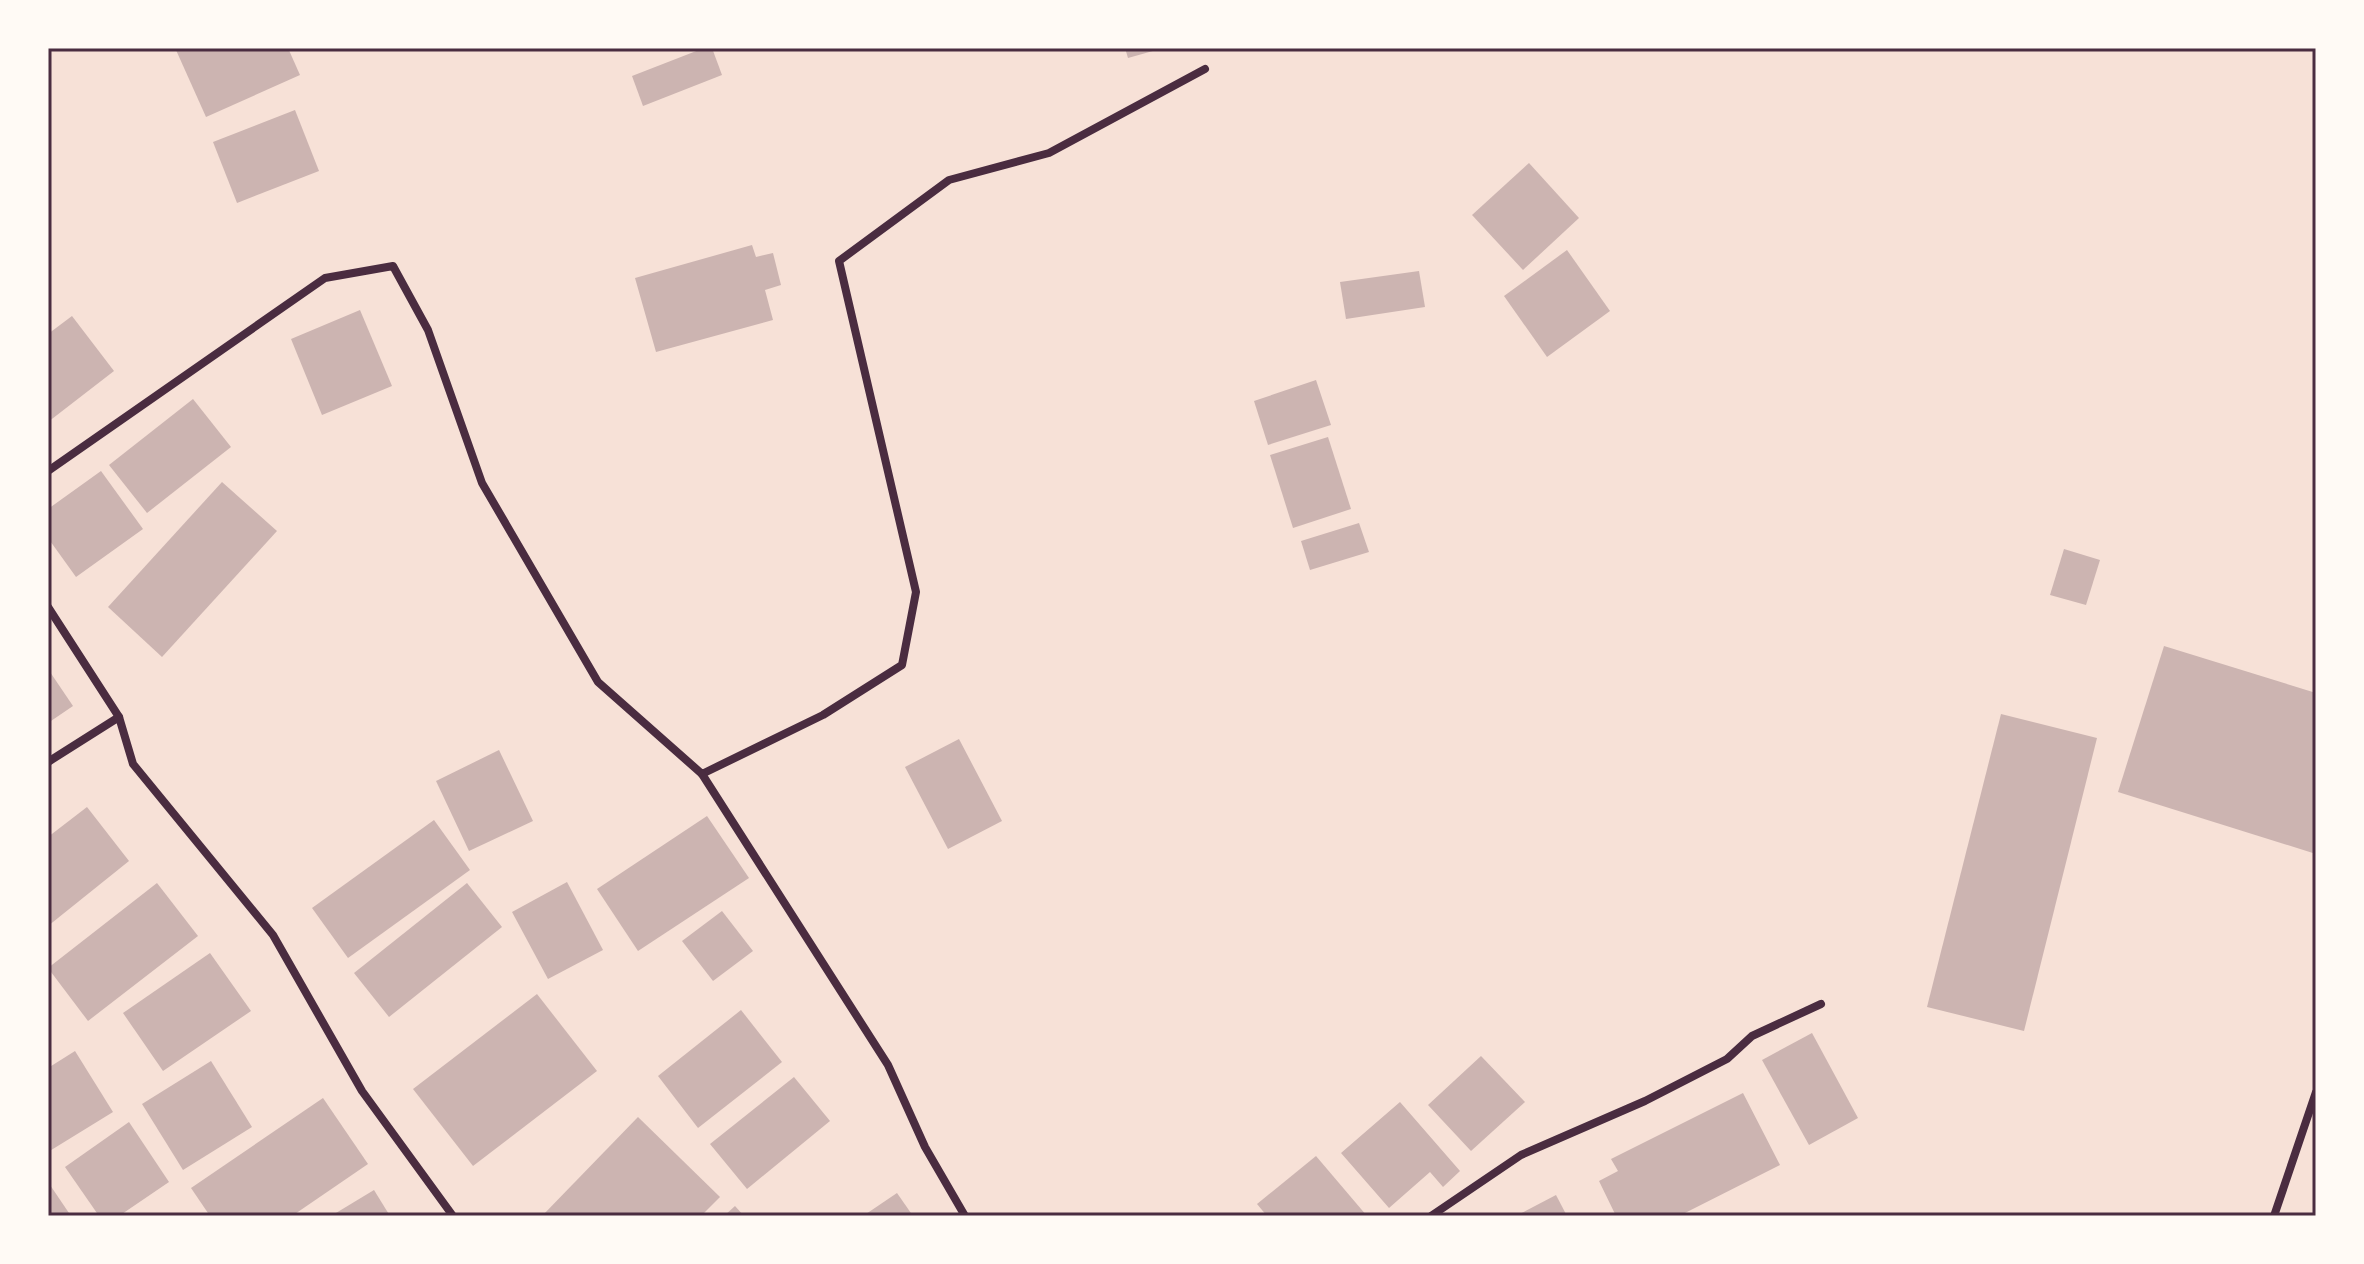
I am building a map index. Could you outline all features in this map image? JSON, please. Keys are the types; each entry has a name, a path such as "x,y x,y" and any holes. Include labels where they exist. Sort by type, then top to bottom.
{"street":[{"path":"702,774 823,715 902,665 916,592 839,261 949,180 1049,153 1205,69"},
{"path":"48,471 325,278 393,266 428,330 482,483 598,682 702,774 888,1065 925,1147 965,1216"},
{"path":"48,607 119,717 133,764 273,935 362,1091 453,1216"},
{"path":"48,762 119,717"},
{"path":"1431,1216 1521,1155 1645,1101 1727,1059 1752,1036 1821,1004"},
{"path":"2274,1216 2316,1092"}],"building":[{"path":"288,48 300,75 206,117 176,50"},
{"path":"704,48 712,48 722,75 643,106 632,76"},
{"path":"1125,48 1159,48 1160,49 1128,58"},
{"path":"295,110 319,171 237,203 213,142"},
{"path":"1529,163 1579,218 1523,270 1472,215"},
{"path":"752,245 756,257 773,253 781,285 765,290 773,320 656,352 635,278"},
{"path":"1567,250 1610,311 1547,357 1504,296"},
{"path":"1419,271 1425,307 1346,319 1340,282"},
{"path":"360,310 392,386 322,415 291,339"},
{"path":"72,316 114,371 48,422 48,334"},
{"path":"1316,380 1331,425 1268,445 1254,401"},
{"path":"193,399 231,447 147,513 109,465"},
{"path":"1328,437 1351,509 1293,528 1270,455"},
{"path":"101,471 143,529 76,577 48,538 48,509"},
{"path":"222,482 277,531 162,657 108,607"},
{"path":"1359,523 1369,552 1310,570 1301,541"},
{"path":"2064,549 2100,560 2086,605 2050,595"},
{"path":"2164,646 2316,693 2316,854 2118,792"},
{"path":"48,669 73,706 48,723"},
{"path":"2001,714 2097,738 2024,1031 1927,1007"},
{"path":"959,739 1002,821 948,849 905,767"},
{"path":"499,750 533,821 469,851 436,781"},
{"path":"87,807 129,861 48,926 48,837"},
{"path":"707,816 749,878 638,951 597,889"},
{"path":"434,820 470,870 348,958 312,908"},
{"path":"567,882 603,950 548,979 512,912"},
{"path":"157,883 198,936 88,1021 48,968"},
{"path":"467,883 502,927 389,1017 354,973"},
{"path":"722,911 753,951 713,981 682,941"},
{"path":"210,953 251,1011 163,1071 123,1013"},
{"path":"537,994 597,1071 473,1166 413,1089"},
{"path":"741,1010 782,1062 698,1128 658,1076"},
{"path":"1812,1033 1858,1118 1809,1145 1762,1060"},
{"path":"75,1051 113,1112 48,1152 48,1068"},
{"path":"1481,1056 1525,1102 1471,1151 1428,1105"},
{"path":"211,1061 252,1127 183,1170 142,1104"},
{"path":"794,1077 830,1121 747,1189 710,1144"},
{"path":"1743,1093 1780,1165 1679,1216 1616,1216 1599,1181 1618,1171 1611,1159"},
{"path":"323,1098 368,1164 292,1216 210,1216 191,1188"},
{"path":"1400,1102 1460,1171 1443,1187 1430,1172 1389,1208 1341,1153"},
{"path":"638,1117 720,1197 701,1216 542,1216"},
{"path":"129,1122 169,1182 119,1216 99,1216 65,1167"},
{"path":"1316,1156 1367,1216 1267,1216 1257,1204"},
{"path":"48,1182 71,1216 48,1216"},
{"path":"374,1190 390,1216 331,1216"},
{"path":"897,1193 913,1216 863,1216"},
{"path":"1556,1195 1567,1216 1516,1216"},
{"path":"735,1206 744,1216 724,1216"}]}
